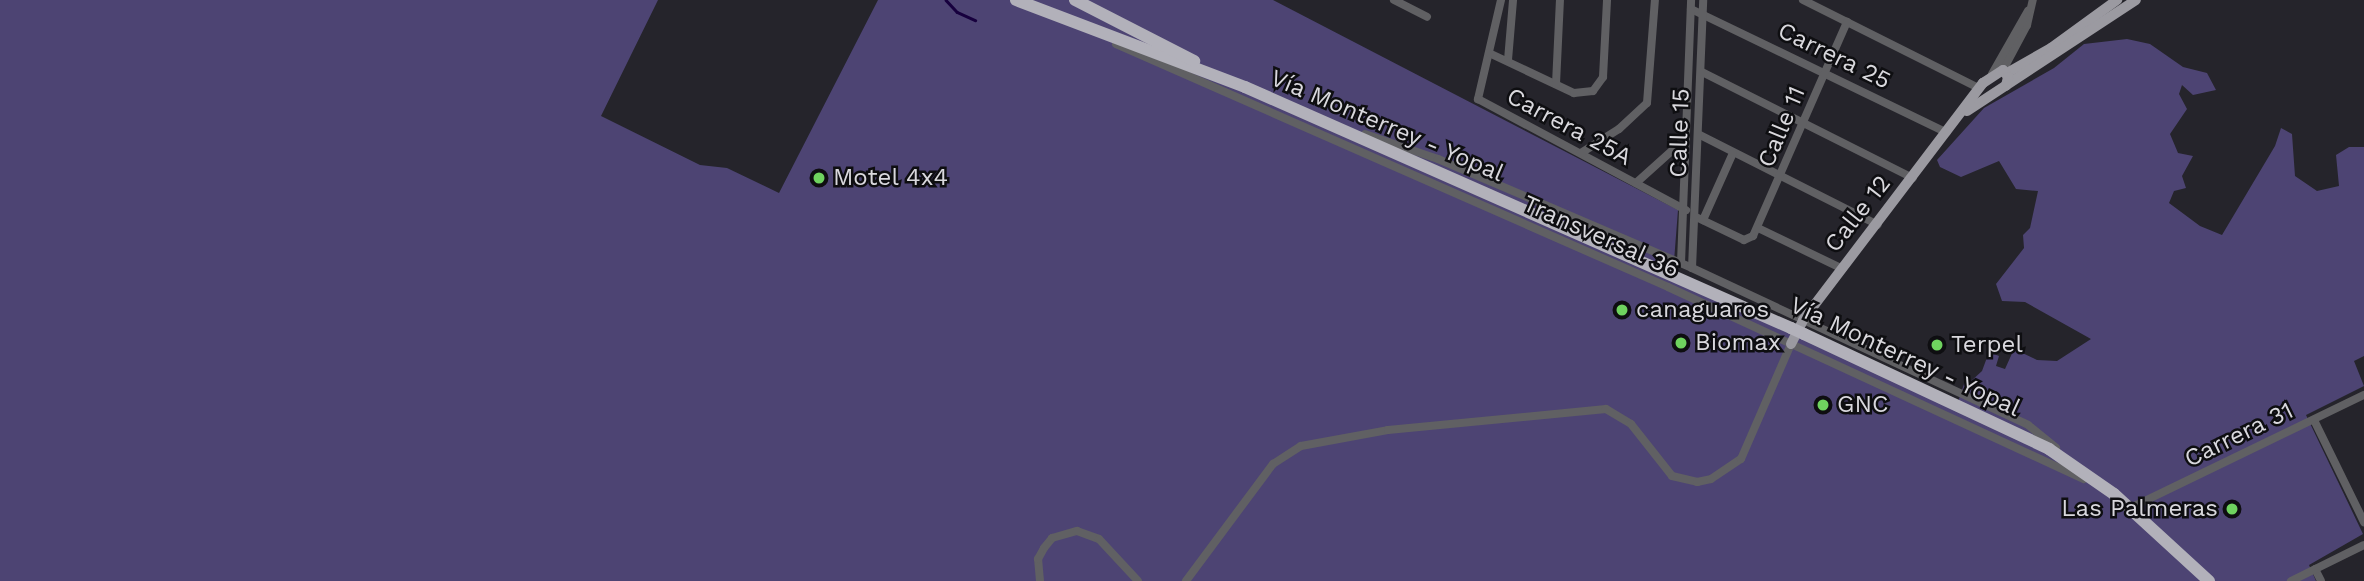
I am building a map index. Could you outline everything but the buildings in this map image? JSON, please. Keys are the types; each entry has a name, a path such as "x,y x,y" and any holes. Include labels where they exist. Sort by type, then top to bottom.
{"highway":[{"name":"Vía Monterrey - Yopal","path":"1016,0 1059,19 1245,87 1791,328 2021,433 2092,478 2127,505 2209,581"},
{"name":"Vía Monterrey - Yopal","path":"1075,0 1245,87"}],"main road":[{"path":"1992,74 2005,71 2051,48 2117,0"},
{"path":"1963,113 2136,0"},
{"path":"2005,71 2006,86"},
{"name":"Calle 12","path":"1791,344 1803,320 1992,74"}],"street":[{"path":"1394,0 1427,16"},
{"path":"1501,0 1489,53 1574,93 1593,91 1603,77 1607,0"},
{"path":"1508,60 1513,0"},
{"path":"1556,83 1560,0"},
{"path":"1581,153 1619,129 1647,103 1655,0"},
{"name":"Calle 15","path":"1692,268 1700,218 1703,0"},
{"path":"1803,0 1979,88"},
{"path":"2005,71 2027,24 2032,2"},
{"path":"1992,74 2032,2"},
{"name":"Calle 15","path":"1681,263 1686,210 1691,5"},
{"name":"Carrera 25","path":"1691,5 1947,134"},
{"name":"Transversal 36","path":"1059,19 2007,441 2127,505"},
{"name":"Calle 11","path":"1700,218 1744,240 1758,228 1847,22"},
{"name":"Carrera 25A","path":"1489,53 1477,93 1482,103 1686,210"},
{"path":"1702,72 1913,178"},
{"name":"Transversal 36","path":"1312,116 1438,159 1692,268 2028,425 2092,478"},
{"path":"1687,117 1700,120"},
{"path":"1700,135 1878,225"},
{"path":"1636,183 1686,138"},
{"path":"1700,218 1733,152"},
{"path":"1758,228 1843,269"},
{"path":"1186,581 1273,464 1301,446 1388,430 1606,409 1632,424 1672,476 1685,481 1711,479 1741,459 1791,344"},
{"name":"Carrera 31","path":"2127,505 2364,395"},
{"path":"2314,420 2364,522"},
{"path":"1040,581 1038,559 1044,548 1059,534 1077,531 1099,539 1138,581"},
{"path":"2291,581 2364,545"},
{"path":"2315,569 2322,581"}],"shaded area":[{"path":"0,0 658,0 601,116 700,165 727,168 779,193 878,0 1273,0 1678,210 1673,274 1958,402 1965,381 1970,382 1982,371 1989,352 1999,356 1996,366 2005,369 2014,349 2037,360 2057,361 2091,339 2025,302 2002,301 1996,284 2024,248 2023,235 2030,228 2038,191 2016,189 1999,161 1961,177 1940,167 1937,160 1984,108 2054,68 2084,44 2127,39 2150,44 2183,67 2207,73 2216,90 2193,95 2182,85 2179,94 2187,109 2170,134 2178,153 2193,156 2182,176 2186,188 2174,191 2169,203 2200,226 2222,235 2275,146 2281,128 2292,134 2295,176 2317,191 2339,186 2336,155 2349,147 2364,147 2364,356 2354,361 2364,386 2306,415 2363,534 2309,565 2316,581 0,581"}],"waterway":[{"path":"946,0 957,12 975,20"}],"place":[{"name":"Motel 4x4","path":"819,178"},
{"name":"canaguaros","path":"1622,310"},
{"name":"Biomax","path":"1681,343"},
{"name":"Terpel","path":"1937,345"},
{"name":"GNC","path":"1823,405"},
{"name":"Las Palmeras","path":"2232,509"}]}
